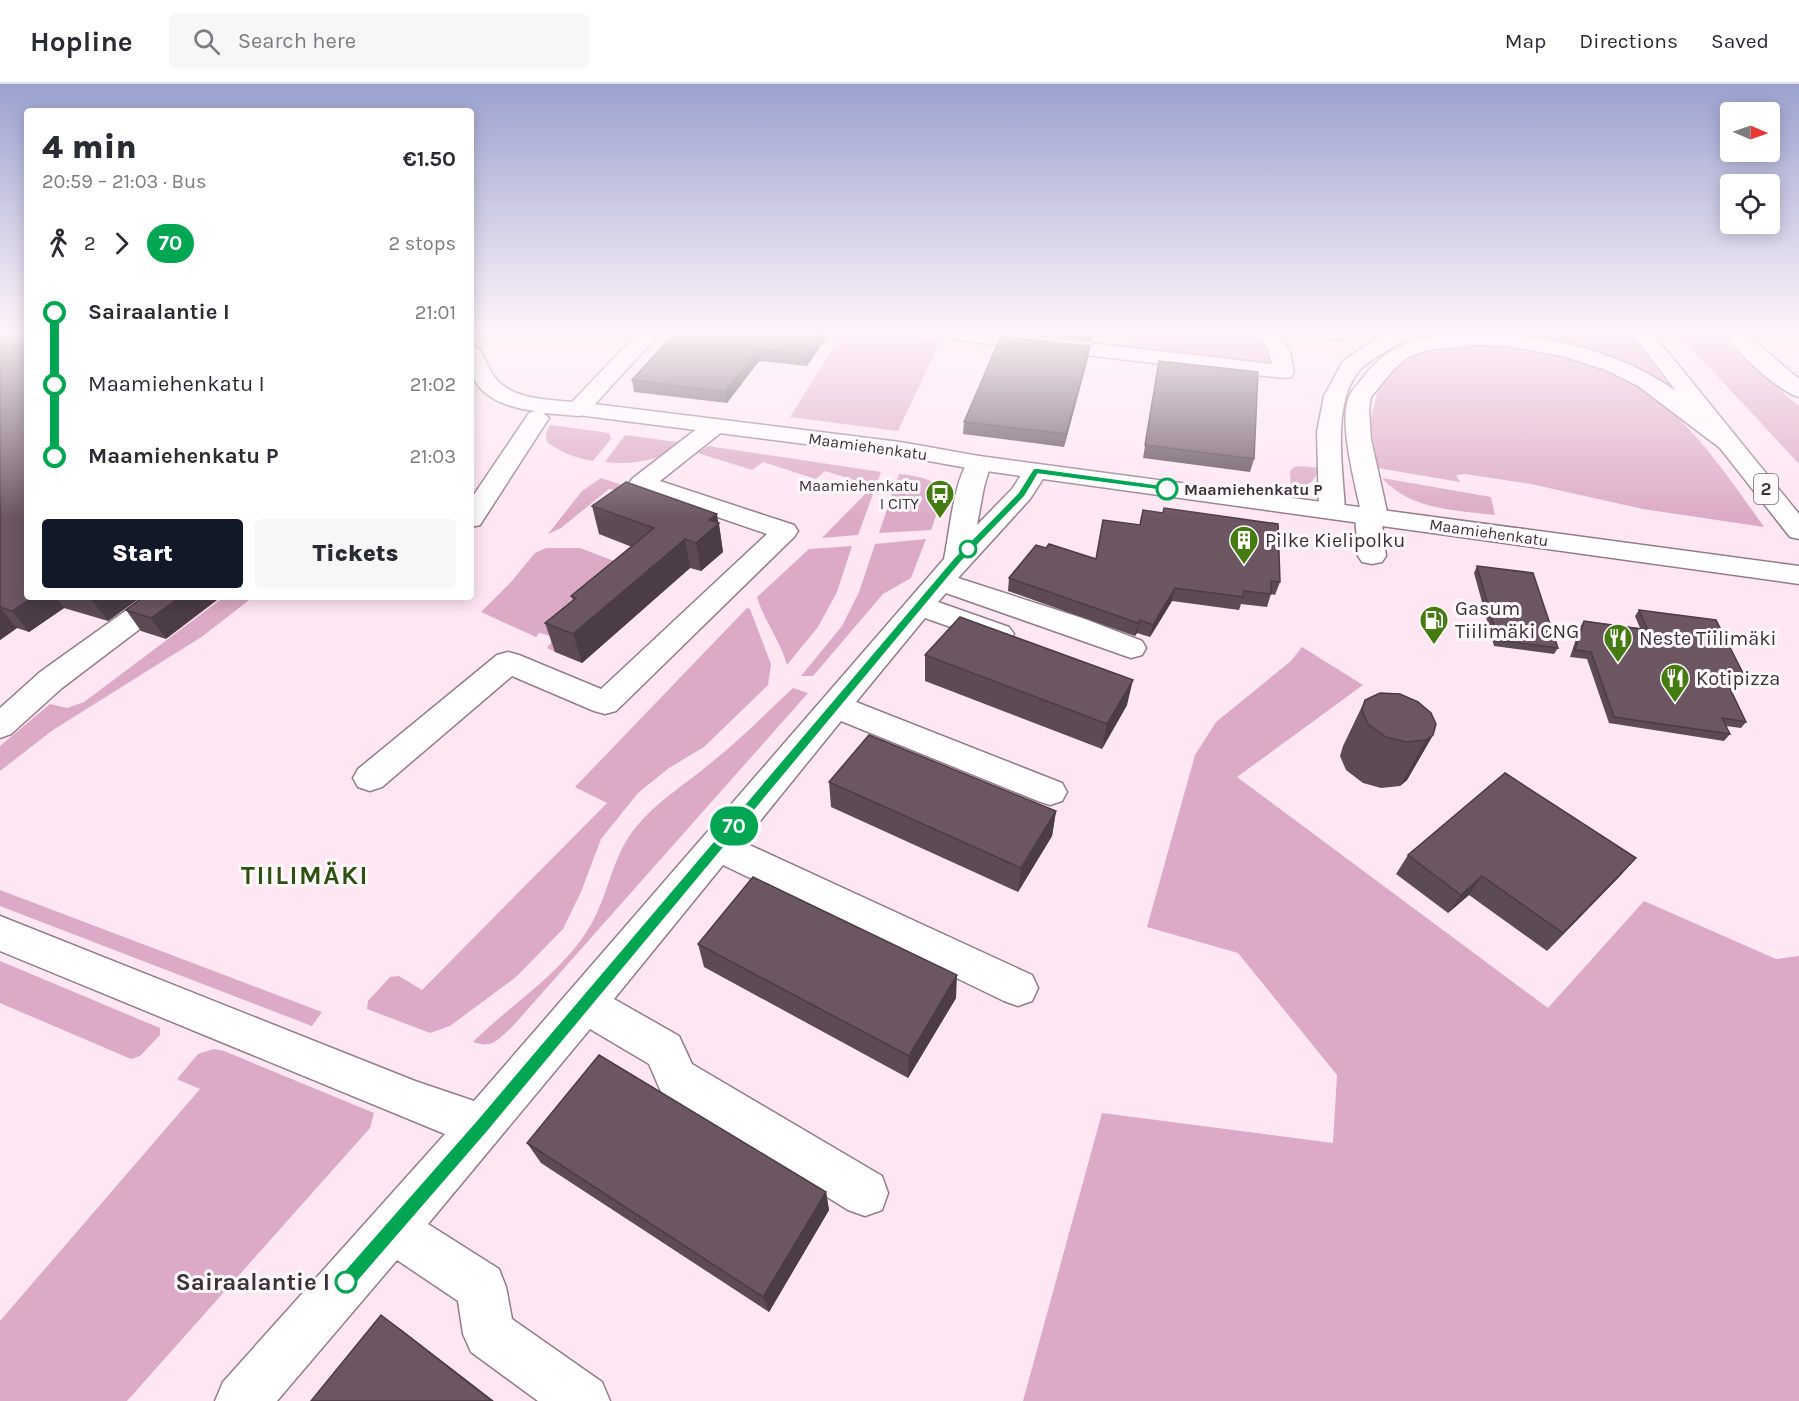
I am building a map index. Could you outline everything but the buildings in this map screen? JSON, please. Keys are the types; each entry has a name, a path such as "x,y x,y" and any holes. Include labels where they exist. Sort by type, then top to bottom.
{"main road":[{"name":"Maamiehenkatu","path":"503,395 536,411 578,409 900,449 1036,471 1799,575"},
{"path":"578,409 591,395"},
{"path":"1332,510 1329,432 1335,395"},
{"path":"1362,395 1359,399 1358,435 1371,515 1372,556"},
{"path":"1665,395 1734,447"},
{"name":"2","path":"1692,395 1799,531"},
{"name":"2","path":"1713,395 1799,498"},
{"path":"474,514 536,411"},
{"path":"370,778 508,662 605,703 785,531 642,483 715,426"},
{"path":"938,583 979,463"},
{"path":"242,1401 482,1125 938,583 1021,494 1036,471"},
{"path":"938,583 1022,642"},
{"path":"938,583 1075,626 1131,648"},
{"path":"0,726 51,680 160,600"},
{"path":"835,706 1050,792"},
{"path":"717,846 1018,988"},
{"path":"0,933 415,1101 482,1125"},
{"path":"584,1003 664,1050 676,1079 865,1193"},
{"path":"393,1228 481,1287 489,1334 583,1401"}],"shaded area":[{"path":"803,395 915,395 898,431 790,417"},
{"path":"1377,395 1652,395 1681,420 1703,445 1764,527 1643,509 1531,484 1465,474 1456,475 1460,482 1378,468 1370,421"},
{"path":"1735,395 1786,395 1799,406 1799,464"},
{"path":"550,425 609,433 611,439 593,461 587,460 563,452 547,442 546,433"},
{"path":"625,435 684,443 656,458 626,463 605,462"},
{"path":"708,446 881,472 858,535 822,538 873,486 825,471 816,479 763,462 752,470 698,453"},
{"path":"1294,467 1319,468 1315,478 1309,484 1291,489 1290,471"},
{"path":"899,474 926,479 938,488 939,505 931,530 879,533"},
{"path":"601,478 622,485 616,490 609,489 561,528 548,534 582,491"},
{"path":"1382,478 1491,497 1495,515 1434,507 1406,497"},
{"path":"926,539 911,578 883,594 813,676 801,676 842,626 859,592 875,544"},
{"path":"852,546 837,592 818,627 787,665 757,597 809,549"},
{"path":"546,548 580,548 643,572 555,652 547,648 555,637 539,633 536,637 481,612 511,582 535,553"},
{"path":"220,600 249,600 203,636 53,730 0,771 0,746 50,704 67,708 84,702"},
{"path":"747,608 750,609 771,664 768,685 704,747 669,768 638,793 601,839 581,892 563,929 516,977 450,1026 430,1033 367,1009 368,1001 390,977 399,976 422,990 607,803 575,787"},
{"path":"1302,647 1363,685 1237,777 1548,1008 1644,901 1776,959 1799,956 1799,1401 1023,1401 1102,1113 1333,1143 1337,1075 1238,953 1147,927 1195,755 1216,722 1291,661"},
{"path":"793,688 808,693 512,1027 490,1044 473,1042 554,970 582,938 599,908 622,848 645,817 733,744"},
{"path":"0,890 322,1012 312,1026 0,906"},
{"path":"0,961 160,1028 160,1035 140,1056 131,1059 0,1003"},
{"path":"214,1049 224,1051 374,1113 370,1128 127,1401 0,1401 0,1321 200,1089 177,1079 198,1054"}],"bus line":[{"name":"70","path":"346,1282 482,1125 957,561 1021,494 1036,471 1167,489"}],"place":[{"name":"Maamiehenkatu P","path":"1167,489"},
{"name":"Maamiehenkatu I CITY","path":"940,520"},
{"name":"Pilke Kielipolku","path":"1244,566"},
{"name":"Gasum Tiilimäki CNG","path":"1434,646"},
{"name":"Neste Tiilimäki","path":"1618,664"},
{"name":"Kotipizza","path":"1675,704"},
{"name":"Sairaalantie I","path":"346,1282"}],"district":[{"name":"TIILIMÄKI","path":"305,875"}]}
